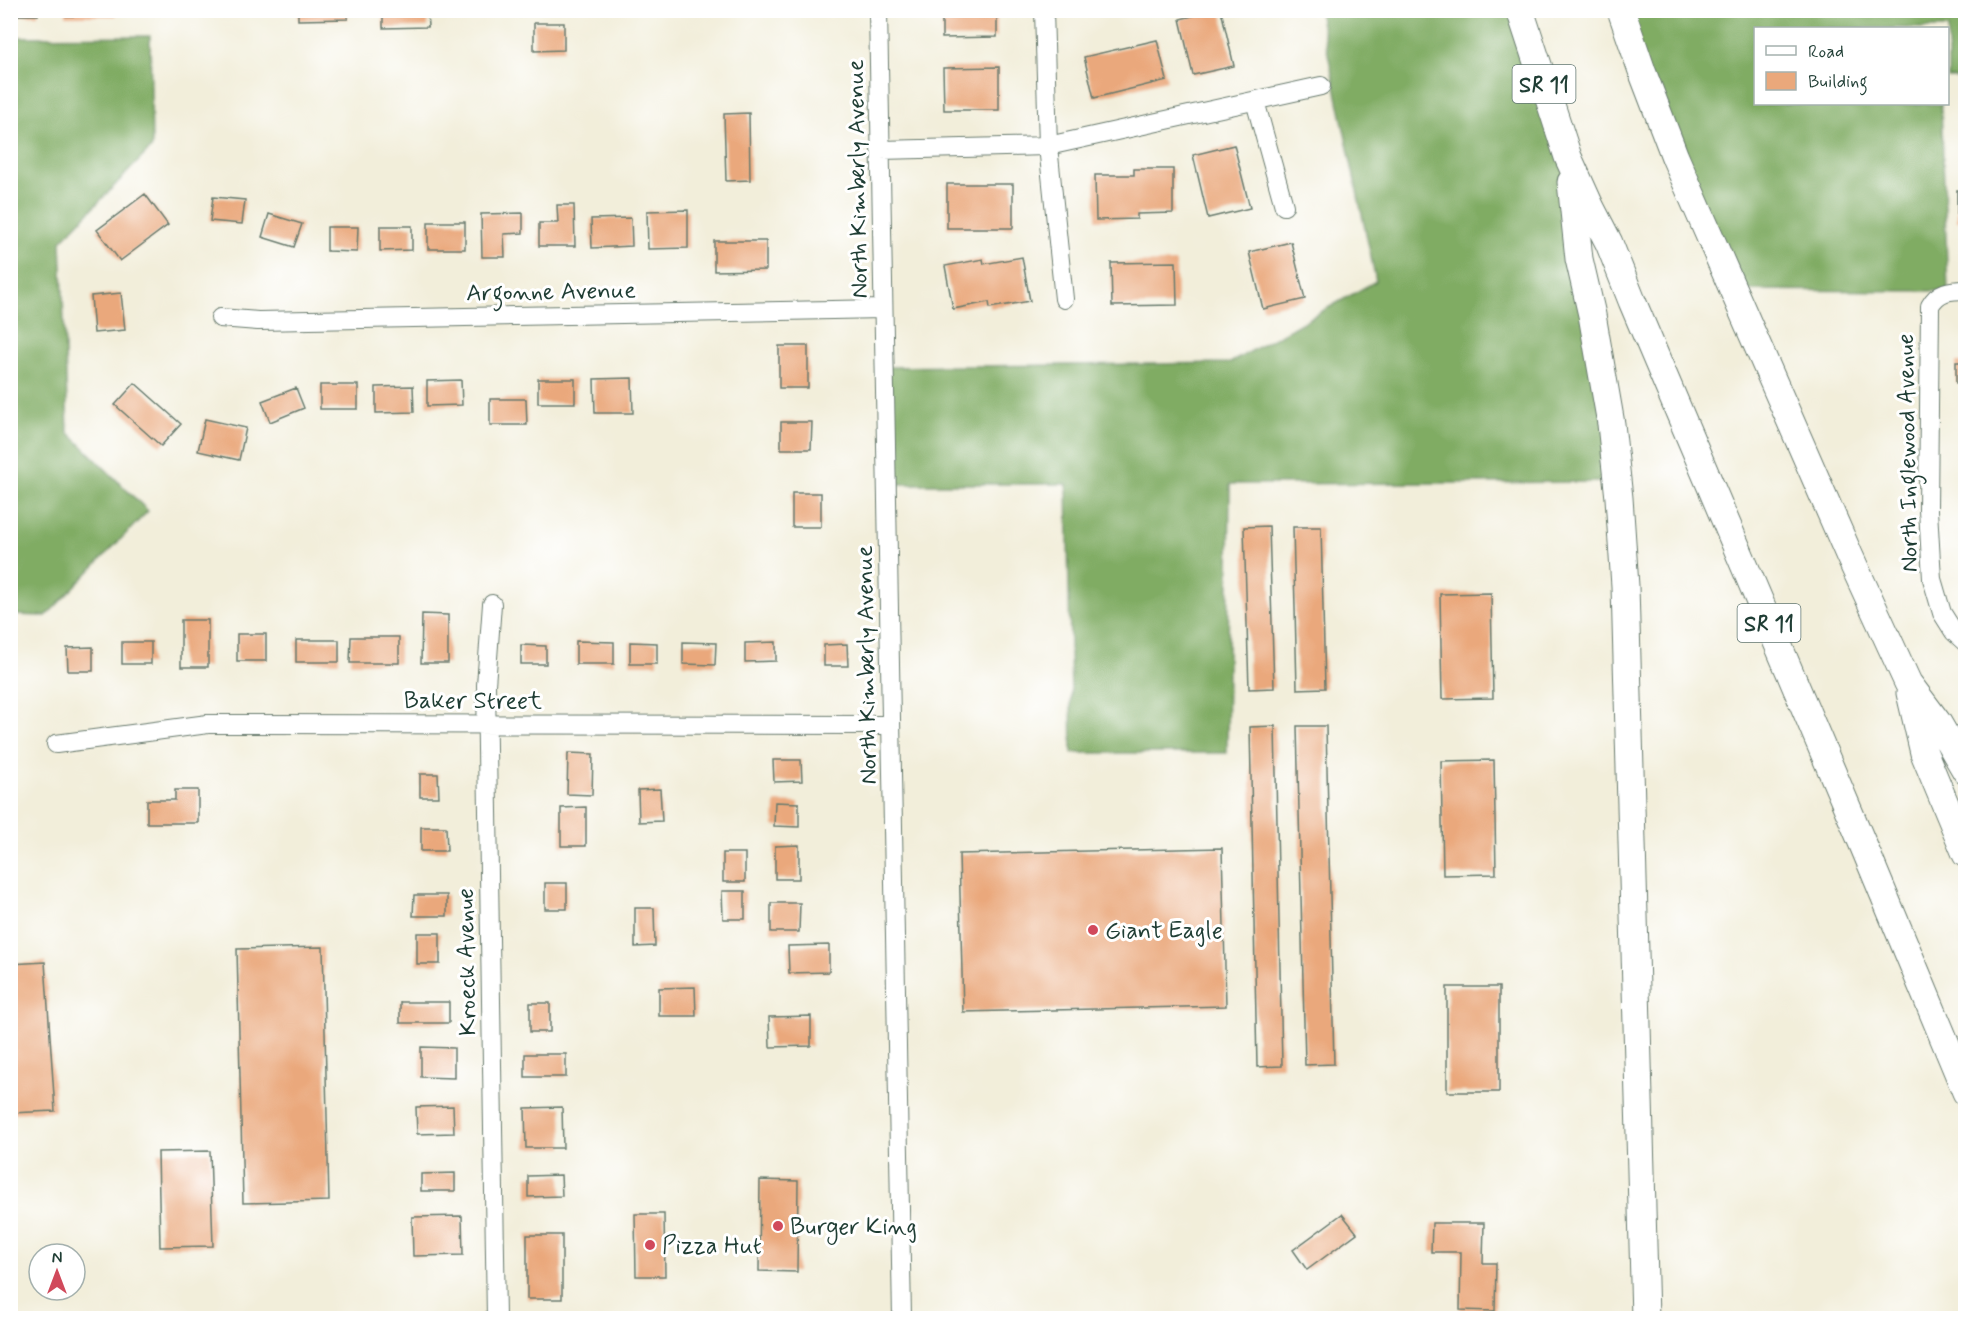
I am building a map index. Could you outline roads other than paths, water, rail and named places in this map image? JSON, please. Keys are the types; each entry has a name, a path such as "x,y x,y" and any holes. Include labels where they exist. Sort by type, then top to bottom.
{"highway":[{"name":"SR 11","path":"1520,10 1568,157 1616,261 1869,858 1965,1092"},
{"path":"1621,10 1675,157 1706,231 1908,683 1924,753 1965,854"},
{"path":"1568,157 1579,259 1592,315 1611,424 1620,498 1625,586 1645,1318"},
{"path":"1908,683 1938,723 1965,771"}],"street":[{"name":"North Kimberly Avenue","path":"878,10 902,1318"},
{"path":"1044,10 1048,146 1064,299"},
{"path":"880,150 1048,146 1321,86"},
{"path":"1255,101 1284,206"},
{"name":"North Inglewood Avenue","path":"1965,290 1941,293 1929,306 1928,313 1928,510 1932,579 1942,613 1954,632 1965,643"},
{"name":"Argonne Avenue","path":"220,318 258,321 883,309"},
{"name":"Kroeck Avenue","path":"492,604 486,685 496,1318"},
{"name":"Baker Street","path":"56,744 208,724 890,725"}],"place":[{"name":"Giant Eagle","path":"1093,930"},
{"name":"Burger King","path":"778,1226"},
{"name":"Pizza Hut","path":"650,1245"}]}
